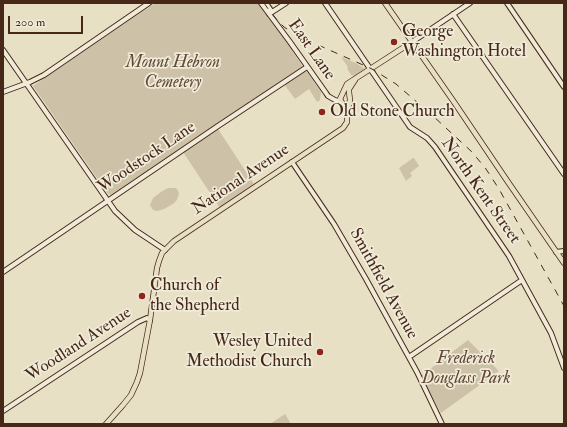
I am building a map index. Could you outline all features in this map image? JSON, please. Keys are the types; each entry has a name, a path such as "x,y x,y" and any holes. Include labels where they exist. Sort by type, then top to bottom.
{"main road":[{"path":"385,3 564,263"},
{"path":"347,112 342,99 347,84 371,70 412,42"},
{"path":"349,95 349,89 355,80"},
{"name":"East Lane","path":"343,128 347,122 347,112 350,100 349,95 347,94 342,99 346,104 349,102"},
{"name":"National Avenue","path":"106,424 127,400 137,382 143,365 159,261 165,250 174,241 343,128"}],"street":[{"path":"3,92 26,84 44,75 149,3"},
{"path":"261,3 271,13"},
{"path":"266,3 271,13"},
{"path":"271,13 286,3"},
{"name":"North Kent Street","path":"325,3 410,127 427,138 435,147 509,256 552,333 564,368"},
{"path":"412,42 470,3"},
{"path":"506,3 564,87"},
{"name":"East Lane","path":"271,13 328,96 333,99 342,99"},
{"path":"453,14 564,174"},
{"path":"3,50 118,214 131,226 165,250"},
{"name":"Woodstock Lane","path":"3,272 307,67"},
{"name":"Smithfield Avenue","path":"292,162 345,242 409,357 442,424"},
{"path":"556,252 564,251"},
{"path":"409,357 522,280"},
{"name":"Woodland Avenue","path":"3,411 138,322 147,318 150,320"}],"green space":[{"name":"Mount Hebron Cemetery","path":"155,3 259,3 293,50 292,51 303,67 117,193 111,195 108,194 33,86"},
{"path":"341,57 356,63 365,69 355,76 351,75 347,68 348,67"},
{"path":"304,71 307,72 321,92 320,100 317,102 309,89 295,99 284,84"},
{"path":"218,129 254,184 220,208 183,152"},
{"path":"413,158 419,166 410,173 412,176 406,181 399,168"},
{"path":"168,188 176,188 179,194 177,200 164,209 157,211 153,210 150,205 153,198"},
{"name":"Frederick Douglass Park","path":"468,340 499,371 441,413 421,376"},
{"path":"285,414 291,424 270,424"}],"railway":[{"path":"264,3 284,27 298,36 372,69 396,84 472,152 486,169 499,189 564,306"}],"place":[{"name":"George Washington Hotel","path":"394,42"},
{"name":"Old Stone Church","path":"322,112"},
{"name":"Church of the Shepherd","path":"142,296"},
{"name":"Wesley United Methodist Church","path":"320,352"}]}
